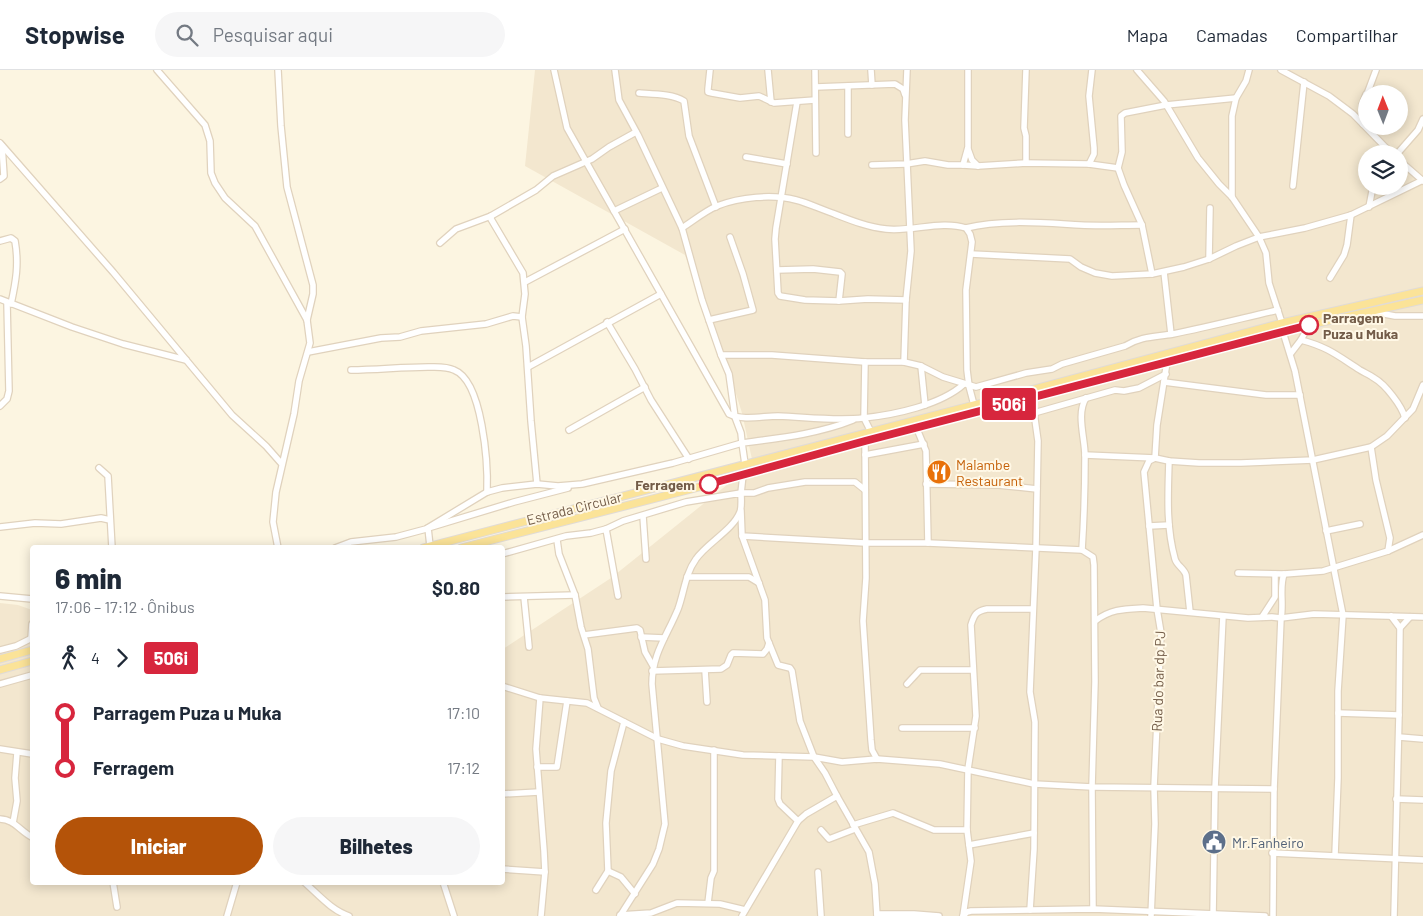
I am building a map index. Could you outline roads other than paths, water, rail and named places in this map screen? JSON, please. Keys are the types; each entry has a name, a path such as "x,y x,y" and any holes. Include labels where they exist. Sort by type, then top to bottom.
{"main road":[{"name":"Estrada Circular","path":"434,545 1282,323 1423,291"},
{"name":"Estrada Circular","path":"471,545 704,486 865,441 917,429 1309,325 1423,300"},
{"path":"0,659 30,651"},
{"path":"0,670 30,662"}],"street":[{"path":"157,70 205,125 210,141 211,173 215,183 229,202 255,226 307,320"},
{"path":"277,545 273,512 294,414 299,381 310,343 307,320 313,294 313,285 286,187 278,70"},
{"path":"554,70 567,128 729,414 736,417 864,418 925,405 946,398 966,385"},
{"path":"615,70 619,100 682,228 708,320 729,374 736,417 741,433 744,464"},
{"path":"710,70 708,92 740,98 759,96 771,102 815,100"},
{"path":"768,70 771,102"},
{"path":"815,70 816,152"},
{"path":"871,70 872,85"},
{"path":"904,362 906,300 911,258 906,164 907,70"},
{"path":"963,165 968,147 968,70"},
{"path":"1026,70 1024,128 1026,136 1026,163"},
{"path":"1089,164 1094,154 1089,96 1092,70"},
{"path":"1137,70 1166,105 1207,171 1223,190 1232,197 1259,237 1266,253 1269,283 1282,323"},
{"path":"1232,197 1232,116 1236,98 1246,81 1249,70"},
{"path":"1281,70 1329,96 1358,119"},
{"path":"1370,85 1376,70"},
{"path":"1293,186 1304,82"},
{"path":"816,87 895,84 903,89 906,97"},
{"path":"848,86 848,134"},
{"path":"640,93 681,99 684,102 689,136 716,206"},
{"path":"1152,274 1142,225 1118,168 1122,152 1121,116 1166,105 1236,98"},
{"path":"797,102 775,239 778,292 780,296 839,302 868,299 906,300"},
{"path":"1352,114 1358,109"},
{"path":"1405,145 1418,130 1423,119"},
{"path":"440,243 456,229 491,216 536,190 553,176 586,162 636,132"},
{"path":"1373,135 1382,145"},
{"path":"0,179 4,176 1,144"},
{"path":"1,144 113,272 232,415 282,463"},
{"path":"968,147 972,160 978,166"},
{"path":"746,157 787,164"},
{"path":"872,165 906,164 925,161 978,166 1026,163 1089,164 1118,168"},
{"path":"971,254 1070,259 1081,267 1095,273 1112,276 1164,272 1209,259 1259,237 1305,228 1369,208 1423,181 1408,168"},
{"path":"614,211 662,188"},
{"path":"1369,208 1371,195"},
{"path":"682,228 716,206 746,199 782,197 797,200 862,225 888,230 954,226 966,228 976,225 1037,222 1087,225 1142,225"},
{"path":"1209,259 1210,208"},
{"path":"1330,278 1344,255 1347,246 1351,215"},
{"path":"491,216 523,273 525,282 522,317 528,367 537,484"},
{"path":"966,228 970,234 971,254 967,273 965,303 966,385 974,405"},
{"path":"525,282 625,229"},
{"path":"708,320 753,310 730,237"},
{"path":"0,241 10,238 15,241 18,266 9,303 9,392 7,399 0,406"},
{"path":"777,270 813,269 840,272 842,274 839,302"},
{"path":"1164,272 1171,334"},
{"path":"528,367 661,294"},
{"path":"0,299 123,344 186,360"},
{"path":"721,355 772,355 865,362 904,362 921,366 942,377 966,385 981,387 1026,373 1052,369 1062,364 1125,346 1133,341 1152,336 1171,334 1278,310"},
{"path":"1372,311 1395,316 1423,316"},
{"path":"308,352 381,338 400,337 421,332 486,324 513,316 522,317"},
{"path":"607,322 688,459"},
{"path":"1291,354 1309,325"},
{"path":"1283,332 1291,354 1300,395 1343,615 1338,713 1335,855"},
{"path":"1301,340 1321,346 1375,378 1402,408 1405,418"},
{"path":"865,362 864,418 871,432"},
{"name":"Rua do bar dp PJ","path":"1151,914 1155,824 1154,787 1161,634 1144,472 1148,462 1155,458 1157,425 1167,362"},
{"path":"921,366 925,405"},
{"path":"350,370 440,367 460,373 472,391 479,408 482,425 486,492"},
{"path":"1034,413 1082,401 1115,390 1124,391 1139,388 1166,374"},
{"path":"1164,382 1266,395 1300,395"},
{"path":"1085,455 1155,458 1170,461 1241,463 1313,460 1371,447 1387,436 1413,409 1423,385"},
{"path":"569,430 644,387"},
{"path":"1030,910 1034,833 1034,722 1030,692 1038,441 1032,398"},
{"path":"1082,401 1085,455 1082,550"},
{"path":"343,545 351,542 404,536 514,502 582,484 688,459 742,443 826,429 856,418"},
{"path":"917,429 926,451 928,543"},
{"path":"865,441 866,578 863,621 872,750 877,759"},
{"path":"865,455 924,444"},
{"path":"1371,447 1376,480 1390,538 1388,551"},
{"path":"1170,461 1167,497 1169,525 1176,561 1186,575 1190,612"},
{"path":"99,468 108,476 112,545"},
{"path":"855,482 865,473"},
{"path":"743,475 741,493 742,536 765,600 766,629 769,643 778,665 790,668 792,671 800,722 814,757 825,773 836,796 869,852 875,884 877,915 939,916"},
{"path":"505,553 566,536 606,529 622,521 686,502 741,493 754,493 796,482 855,482 865,490"},
{"path":"428,528 486,492 537,484 558,486 582,484"},
{"path":"926,484 998,485 1037,489"},
{"path":"652,668 677,610 687,577 696,559 732,524 741,511"},
{"path":"643,516 646,559"},
{"path":"0,527 35,523 60,524 102,518 110,520"},
{"path":"1326,531 1360,524"},
{"path":"1149,526 1169,525"},
{"path":"426,545 428,528"},
{"path":"606,529 618,596"},
{"path":"1238,573 1284,574 1323,571 1388,551 1423,535"},
{"path":"742,536 865,543 928,543 1082,550 1092,557 1094,565 1096,682 1092,787 1093,910"},
{"path":"495,538 496,545"},
{"path":"1390,538 1401,545"},
{"path":"557,540 559,554 575,594 588,649 594,698 598,708"},
{"path":"1262,617 1275,597 1275,574"},
{"path":"1272,916 1274,789 1283,605 1282,581 1284,574"},
{"path":"687,577 749,577 759,583"},
{"path":"505,597 524,598 575,594"},
{"path":"0,596 30,599"},
{"path":"524,598 530,647"},
{"path":"1095,621 1106,613 1128,608 1223,616 1281,618 1314,614 1423,618"},
{"path":"963,916 971,862 967,830 968,769 975,728 971,625 976,613 986,609 1033,609"},
{"path":"1094,609 1106,613"},
{"path":"1213,915 1215,788 1223,616"},
{"path":"1391,616 1400,628 1394,916"},
{"path":"1400,628 1410,617"},
{"path":"584,635 637,628 640,630 645,652 652,668 666,824 653,864 620,916"},
{"path":"641,637 664,638"},
{"path":"0,650 30,640"},
{"path":"763,654 767,650 769,643"},
{"path":"652,668 705,670 725,667 733,653 773,653"},
{"path":"908,684 916,673 926,669 973,670"},
{"path":"705,670 707,702"},
{"path":"0,684 30,675"},
{"path":"505,687 540,698 587,703 658,739 672,743 757,756 814,757 832,761 877,759 940,764 1034,784 1092,787 1274,789"},
{"path":"540,698 536,749 538,792 544,834 545,872 541,916"},
{"path":"587,703 594,698"},
{"path":"537,767 557,766 567,702"},
{"path":"1338,713 1399,714"},
{"path":"596,890 608,871 606,823 611,771 624,722"},
{"path":"902,728 975,728"},
{"path":"1399,737 1423,739"},
{"path":"658,750 672,743"},
{"path":"0,749 30,754"},
{"path":"708,904 711,878 714,871 714,750"},
{"path":"866,760 872,750"},
{"path":"13,823 17,802 15,789 17,753"},
{"path":"779,756 778,799 780,804 798,821"},
{"path":"825,773 832,761"},
{"path":"505,794 538,792"},
{"path":"742,916 798,821 836,796"},
{"path":"1396,799 1423,800"},
{"path":"822,830 829,839 854,827 894,813 934,830 967,830"},
{"path":"0,819 13,823 30,836"},
{"path":"970,845 1034,833"},
{"path":"1272,853 1423,860"},
{"path":"505,870 545,872"},
{"path":"608,871 621,877 635,894"},
{"path":"818,872 821,916"},
{"path":"113,885 117,908"},
{"path":"227,916 236,885"},
{"path":"308,885 339,912 350,916"},
{"path":"444,885 454,916"},
{"path":"620,916 651,913 677,903 708,904 745,910"},
{"path":"963,916 971,911 1093,910 1151,914 1265,916"},
{"path":"333,916 339,912"}],"place":[{"name":"Parragem Puza u Muka","path":"1309,325"},
{"name":"Malambe Restaurant","path":"939,472"},
{"name":"Ferragem","path":"709,484"},
{"name":"Mr.Fanheiro","path":"1214,842"}]}
